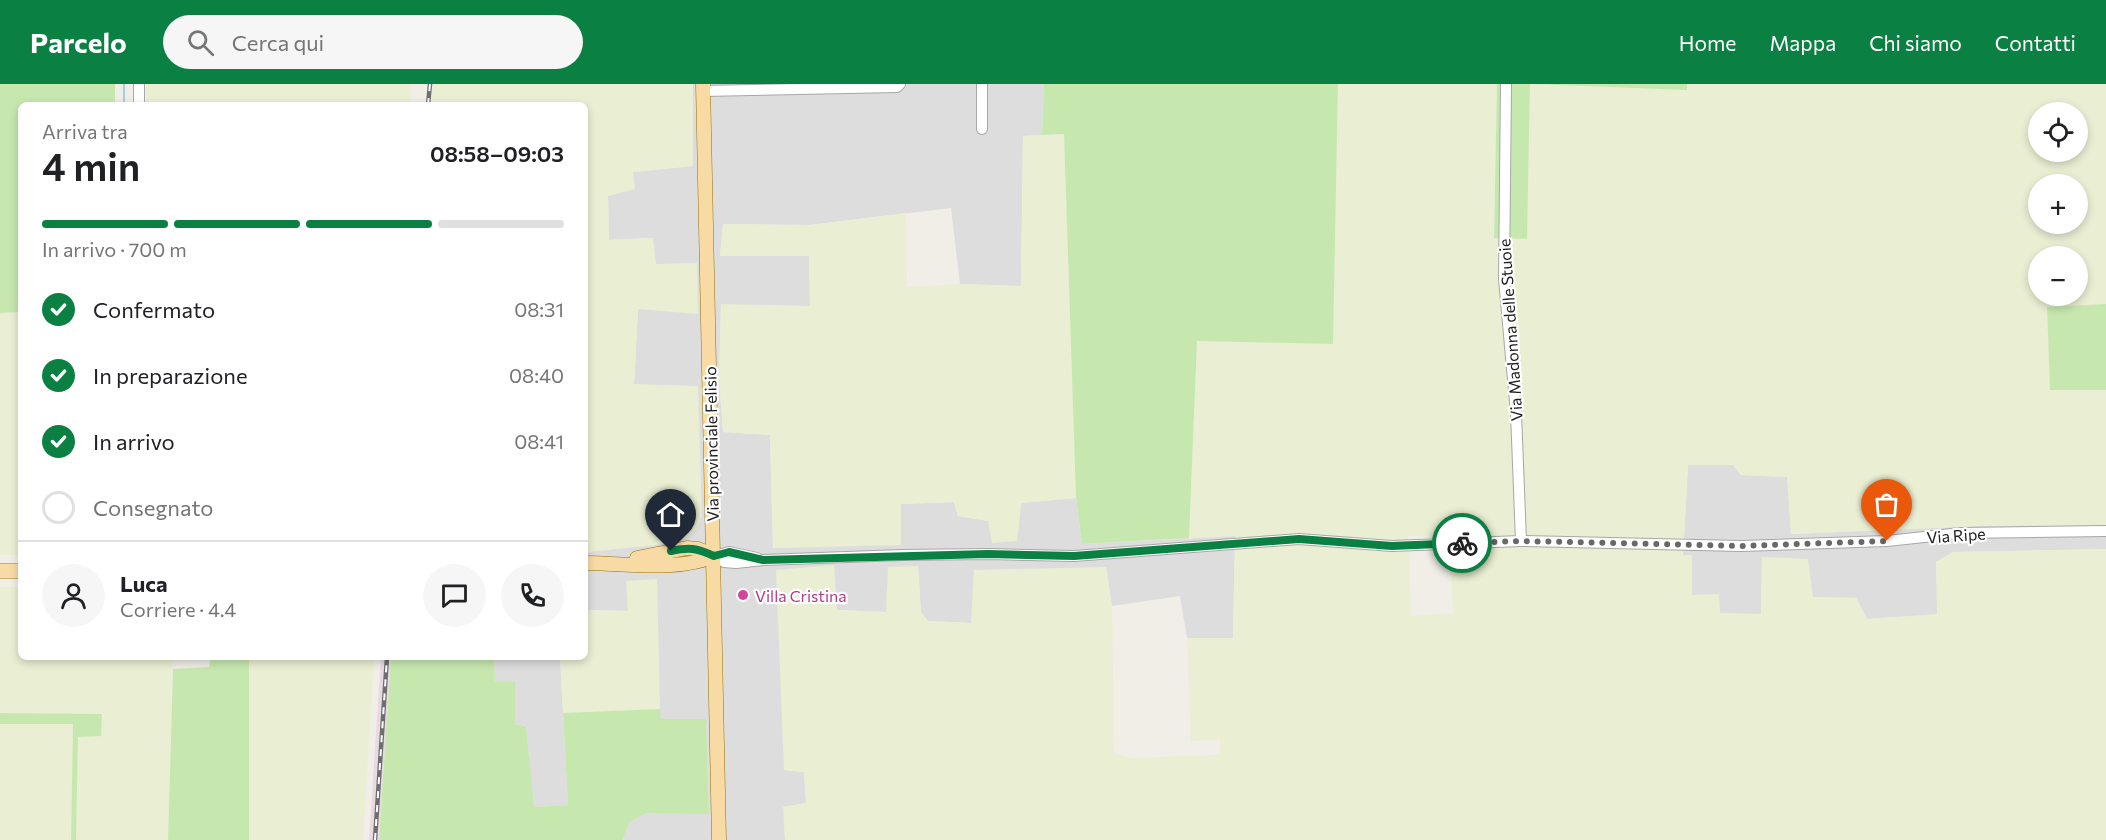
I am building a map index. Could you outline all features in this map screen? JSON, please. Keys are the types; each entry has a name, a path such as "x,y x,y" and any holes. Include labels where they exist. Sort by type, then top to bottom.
{"main road":[{"name":"Via provinciale Felisio","path":"703,88 719,840"},
{"path":"687,548 704,535 708,526 712,495"},
{"path":"615,563 687,548 698,549 714,556"},
{"path":"588,563 679,565 714,556"},
{"path":"679,565 704,572 714,580"},
{"path":"0,571 18,571"}],"street":[{"path":"139,84 139,102"},
{"path":"703,88 897,87 900,84"},
{"path":"981,129 982,84"},
{"name":"Via Madonna delle Stuoie","path":"1506,84 1503,279 1516,413 1521,541"},
{"name":"Via Ripe","path":"714,556 724,562 736,563 763,560 988,554 1074,556 1299,539 1392,546 1521,541 1741,546 1887,541 1961,533 2106,531"}],"shaded area":[{"path":"693,84 1044,84 1042,135 1023,136 1021,286 960,284 951,208 810,225 723,224 720,256 809,255 810,306 721,305 719,378 723,432 770,435 773,548 901,544 900,504 954,502 958,516 988,521 1017,541 1021,503 1076,498 1082,544 1235,536 1233,638 1187,638 1180,596 1112,606 1106,567 972,623 928,621 921,613 918,566 887,612 837,610 784,770 804,772 806,803 784,807 785,840 623,840 629,822 647,813 709,813 706,719 661,719 659,704 629,611 588,610 588,552 655,545 686,538 634,385 638,309 697,263 655,265 652,238 609,240 608,196 634,189 633,172 693,166"},
{"path":"1688,465 1734,465 1741,475 1788,477 1791,534 1979,526 2106,525 2106,549 1953,552 1936,562 1938,615 1867,619 1856,598 1813,597 1762,557 1761,615 1720,613 1692,595 1692,556 1683,555"},
{"path":"381,660 391,660 379,840 369,840"},
{"path":"494,660 560,660 568,805 533,807 526,726 515,724 515,681 495,683"}],"green space":[{"path":"0,84 115,84 115,102 18,102 18,312 0,313"},
{"path":"146,84 411,84 410,102 147,102"},
{"path":"433,84 693,84 693,166 633,172 635,189 608,196 609,240 653,238 656,264 697,263 698,314 638,309 634,384 698,386 702,517 697,529 686,538 655,545 588,552 588,102 431,102"},
{"path":"1044,84 1338,84 1333,344 1197,341 1189,538 1082,544 1076,498 1064,134 1042,135"},
{"path":"1338,84 1497,84 1494,238 1527,239 1530,84 1687,90 1687,84 2106,84 2106,304 2088,305 2088,246 2028,246 2028,306 2067,306 2047,307 2050,389 2106,390 2106,525 1979,526 1791,534 1787,477 1741,475 1733,465 1688,465 1683,555 1692,555 1692,595 1719,594 1720,613 1761,614 1762,557 1808,559 1813,597 1856,598 1867,619 1937,614 1936,562 1953,552 2106,549 2106,840 785,840 783,807 806,803 804,772 784,770 776,570 834,565 837,610 886,612 888,567 918,566 921,612 928,621 971,623 974,570 1106,567 1112,606 1114,753 1129,758 1220,755 1220,739 1191,741 1187,638 1233,638 1235,536 1189,538 1197,341 1333,344","holes":["1408,536 1450,537 1453,613 1411,616"]},
{"path":"1497,84 1530,84 1527,239 1494,238"},
{"path":"1532,84 1687,84 1687,90"},
{"path":"1064,134 1076,498 1021,503 1017,541 992,543 988,521 958,516 954,502 901,504 901,545 773,548 770,435 723,432 719,378 721,304 810,306 809,256 720,256 723,224 810,225 906,213 907,287 960,284 1021,286 1023,136"},
{"path":"2106,304 2106,390 2050,390 2047,307"},
{"path":"18,312 18,555 0,555 0,313"},
{"path":"657,579 660,709 563,713 560,660 588,660 588,610 628,611 626,581"},
{"path":"0,587 18,587 18,660 173,660 168,840 76,840 78,737 102,714 0,713"},
{"path":"210,660 249,660 249,840 168,840 173,669 209,667"},
{"path":"249,660 374,660 363,840 249,840"},
{"path":"391,660 494,660 495,682 515,681 515,724 526,726 534,807 568,805 563,713 660,709 661,719 706,719 709,814 647,813 629,822 623,840 379,840"},
{"path":"0,713 102,714 101,736 78,737 76,840 71,840 73,724 0,724"},
{"path":"73,723 71,840 0,840 0,724"}],"waterway":[{"path":"124,84 124,102"}],"railway":[{"path":"428,102 430,84"},
{"path":"375,840 387,660"}],"way so far":[{"path":"1462,543 1521,541 1741,546 1887,541"}],"place":[{"name":"Villa Cristina","path":"743,595"}],"route":[{"path":"671,551 687,548 698,549 714,556 722,552 740,553 763,560 902,555 1074,556 1299,539 1392,546 1462,543"}]}
